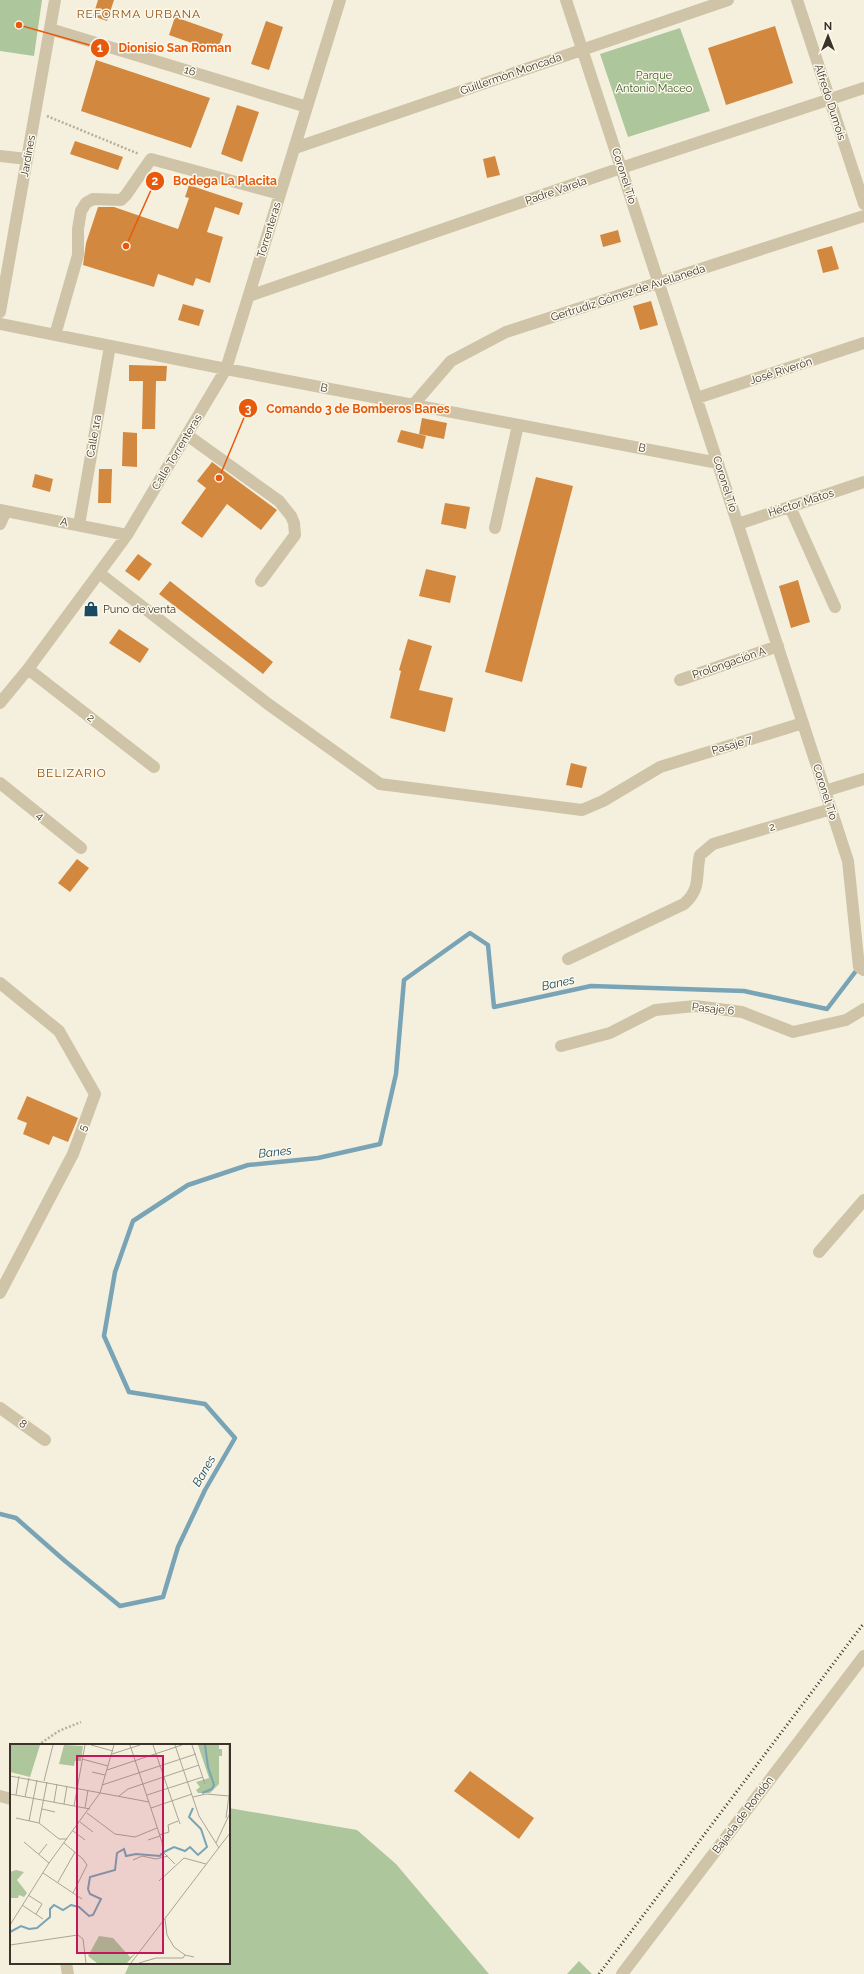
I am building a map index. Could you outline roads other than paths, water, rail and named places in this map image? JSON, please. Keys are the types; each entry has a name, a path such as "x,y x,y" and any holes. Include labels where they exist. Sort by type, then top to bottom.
{"street":[{"name":"Jardínes","path":"0,312 55,0"},
{"name":"Torrenteras","path":"226,369 340,0"},
{"name":"Coronel Tío","path":"566,0 848,861 859,967 864,970"},
{"name":"Guillermón Moncada","path":"295,148 728,0"},
{"name":"Alfredo Dumois","path":"797,0 864,204"},
{"name":"16","path":"50,29 307,107"},
{"name":"Padre Varela","path":"249,296 621,168 864,88"},
{"path":"0,156 27,159"},
{"path":"55,335 78,255 78,229 81,211 86,203 93,199 121,200 151,159 280,194"},
{"name":"Gertrudiz Gómez de Avellaneda","path":"413,405 451,361 506,332 864,216"},
{"name":"B","path":"0,324 226,369 718,463"},
{"name":"José Riverón","path":"697,398 864,343"},
{"name":"Calle 1ra","path":"79,525 110,346"},
{"name":"Calle Torrenteras","path":"0,703 28,669 127,534 226,369"},
{"path":"495,528 518,425"},
{"path":"187,435 279,501 291,516 294,523 295,535 261,581"},
{"name":"Héctor Matos","path":"738,524 864,482"},
{"path":"790,507 835,607"},
{"path":"0,524 3,511"},
{"name":"A","path":"3,511 127,534"},
{"name":"Pasaje 7","path":"99,573 268,704 380,784 582,810 602,801 660,767 803,723"},
{"name":"Prolongación A","path":"680,680 778,646"},
{"name":"2","path":"28,669 154,767"},
{"path":"825,791 864,779"},
{"name":"4","path":"0,783 80,848"},
{"name":"2","path":"568,959 684,904 693,896 697,884 700,855 713,844 831,809"},
{"name":"5","path":"0,983 58,1031 95,1094 73,1154 0,1293"},
{"name":"Pasaje 6","path":"561,1046 610,1033 655,1010 695,1006 742,1012 792,1032 846,1020 864,1009"},
{"path":"819,1252 864,1200"},
{"name":"8","path":"0,1408 45,1440"},
{"name":"Bajada de Rondón","path":"622,1974 864,1656"},
{"path":"0,1796 10,1799"},
{"path":"66,1964 68,1974"}],"waterway":[{"name":"Banes","path":"0,1514 16,1518 120,1606 163,1597 178,1547 205,1490 235,1438 205,1404 129,1392 104,1336 115,1272 133,1221 188,1185 248,1165 318,1158 380,1144 396,1074 404,980 470,933 488,945 494,1007 591,986 744,991 827,1009 859,967"}],"railway":[{"path":"599,1974 864,1623"}],"place":[{"name":"Dionisio San Roman","path":"19,25"},
{"name":"Bodega La Placita","path":"126,246"},
{"name":"Comando 3 de Bomberos Banes","path":"219,478"},
{"name":"Puno de venta","path":"91,609"}],"district":[{"name":"REFORMA URBANA","path":"139,14"},
{"name":"BELIZARIO","path":"72,773"}],"park label":[{"name":"Parque Antonio Maceo","path":"654,81"}]}
